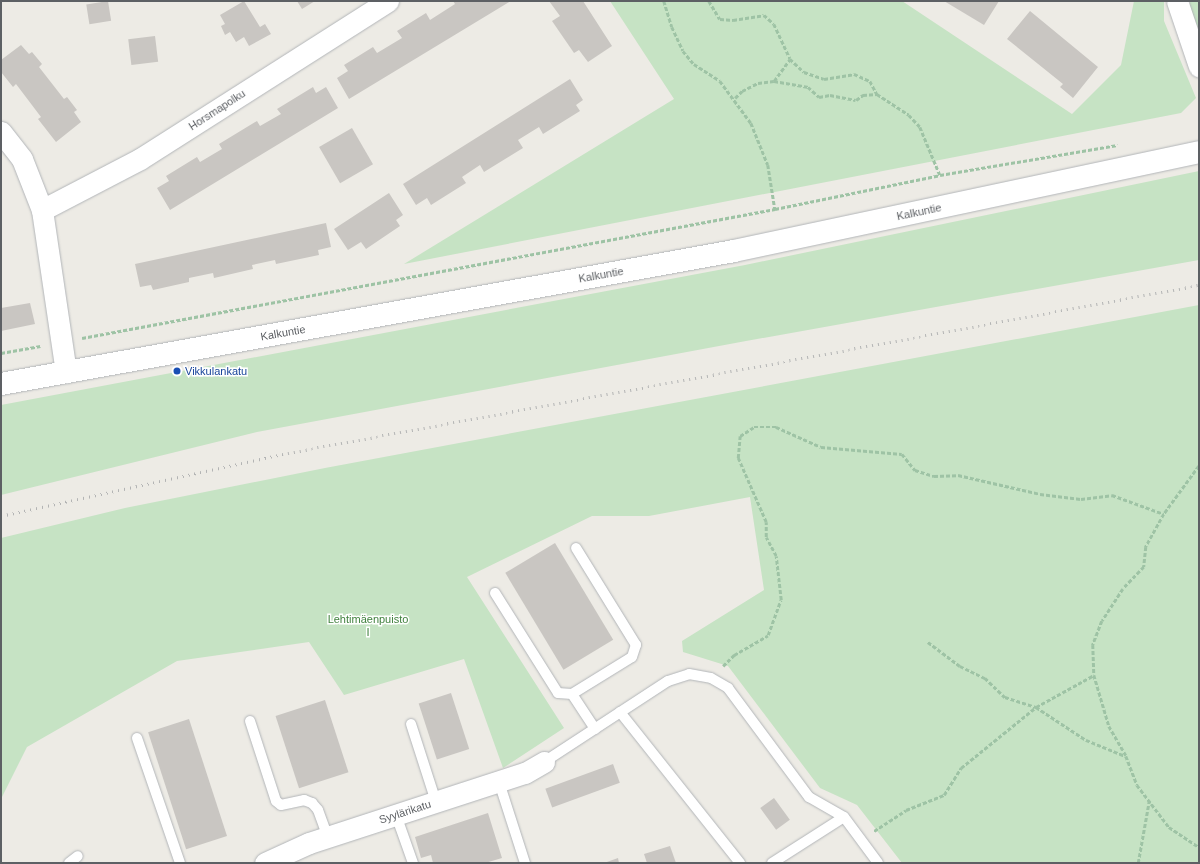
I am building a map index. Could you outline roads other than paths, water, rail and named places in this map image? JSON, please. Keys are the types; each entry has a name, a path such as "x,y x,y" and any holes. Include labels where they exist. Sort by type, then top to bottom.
{"street":[{"name":"Horsmapolku","path":"42,210 140,159 388,1"},
{"path":"1177,1 1199,66"},
{"path":"1,132 22,159 42,210 66,372"},
{"name":"Kalkuntie","path":"1,384 734,251 1199,152"},
{"name":"Syylärikatu","path":"265,863 328,837 525,773 544,762"}],"lane":[{"path":"495,593 558,693 572,694 632,657 636,645 576,548"},
{"path":"544,762 668,681 689,674 711,678 728,688 809,797 844,817 878,863"},
{"path":"572,694 595,729"},
{"path":"620,712 740,863"},
{"path":"250,721 276,802 281,805 304,800 312,802 318,810 328,837"},
{"path":"411,724 436,802"},
{"path":"138,738 180,863"},
{"path":"500,782 525,863"},
{"path":"396,815 413,863"},
{"path":"772,863 844,817"},
{"path":"69,863 78,856"}],"railway":[{"path":"1,516 282,454 1199,285"}],"place":[{"name":"Vikkulankatu","path":"177,371"}],"park label":[{"name":"Lehtimäenpuisto I","path":"368,626"}]}
